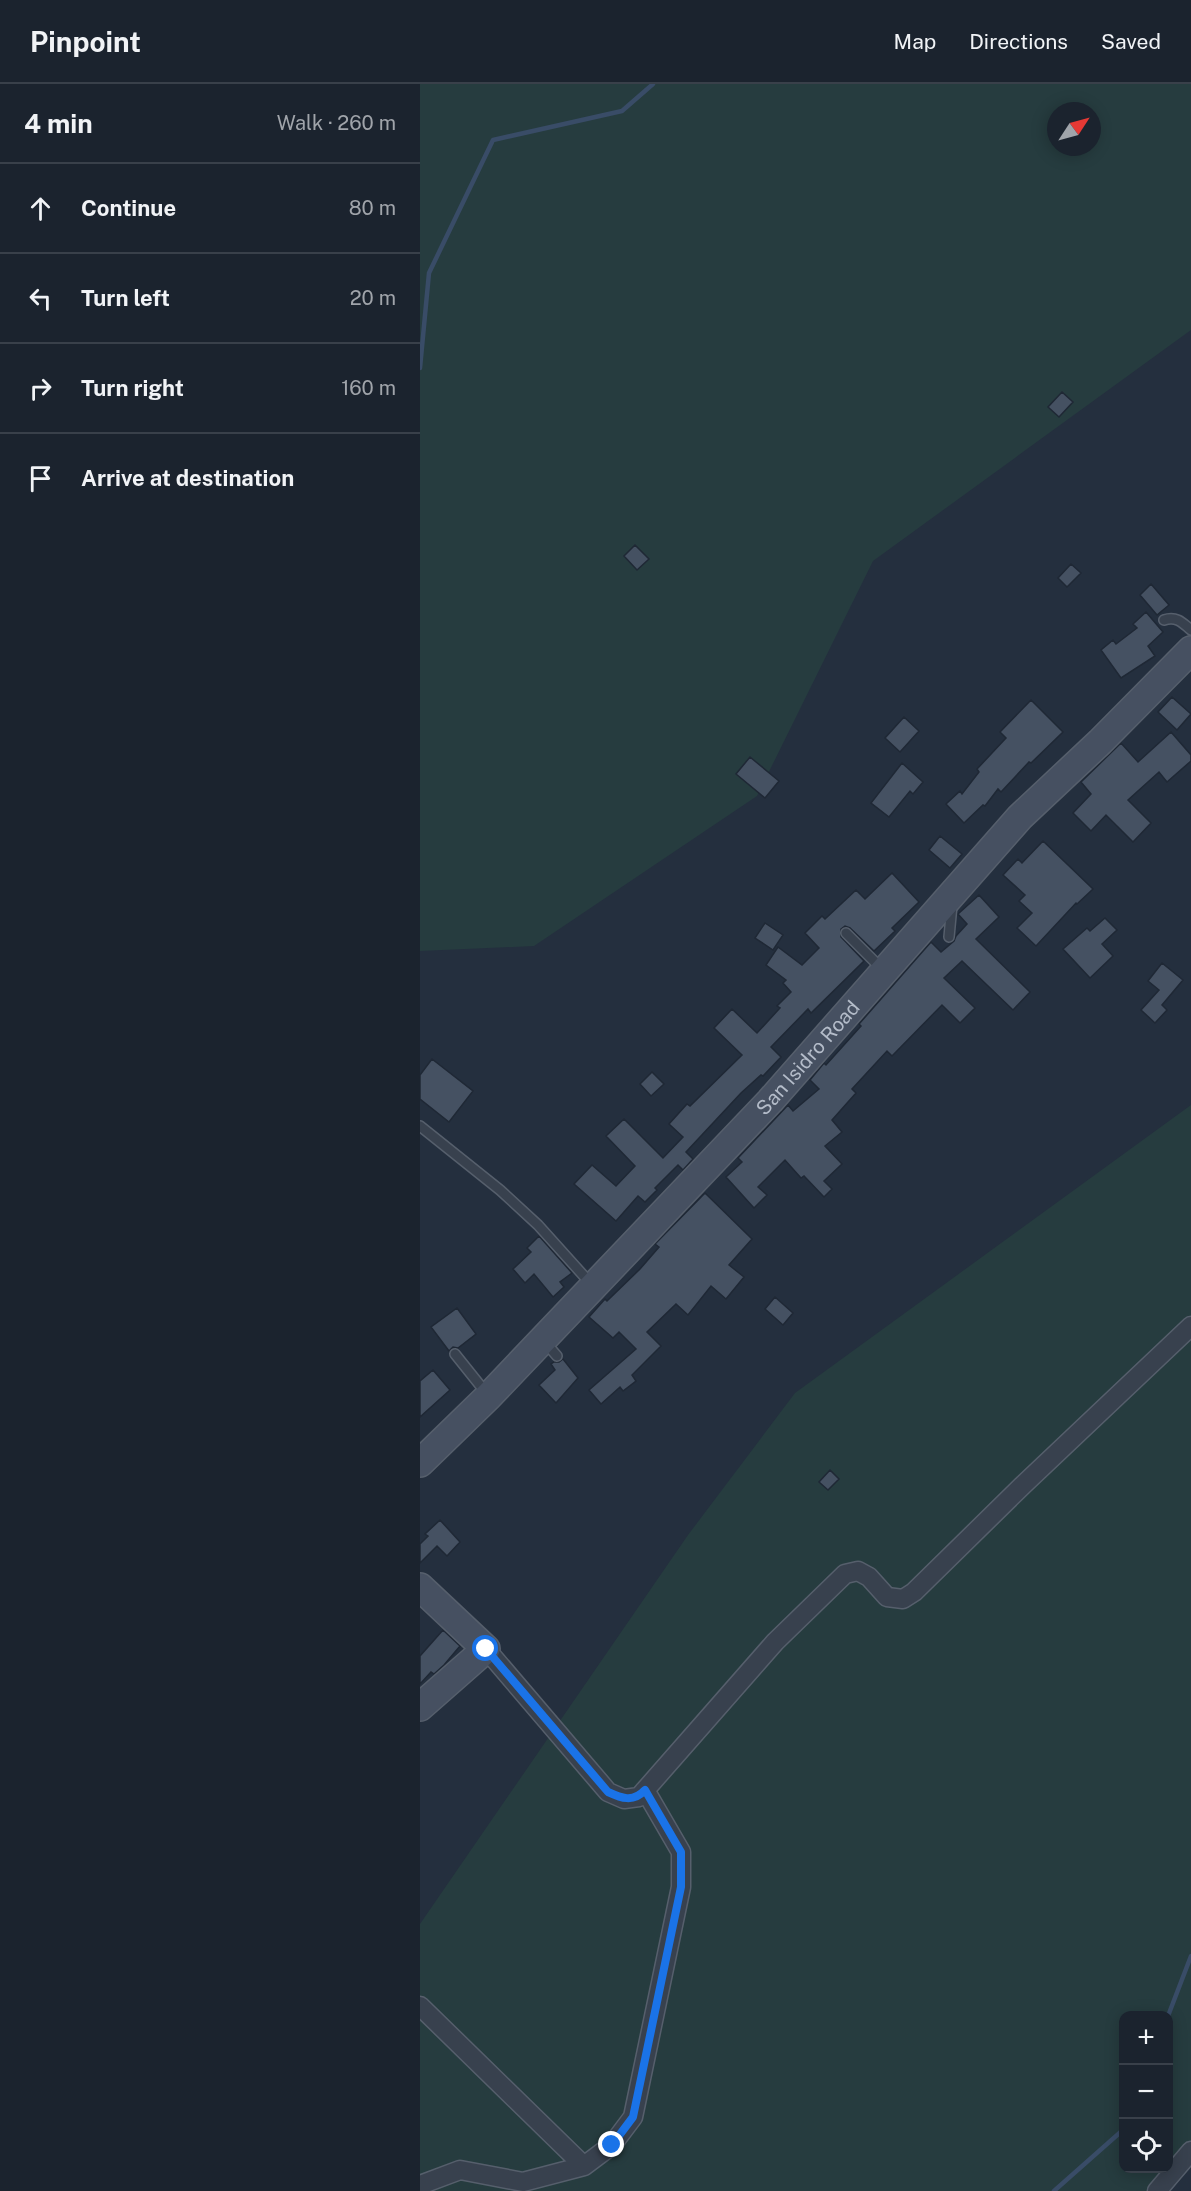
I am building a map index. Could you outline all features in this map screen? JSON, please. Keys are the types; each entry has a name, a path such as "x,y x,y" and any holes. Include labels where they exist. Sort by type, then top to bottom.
{"street":[{"name":"San Isidro Road","path":"420,1462 489,1396 550,1348 593,1287 837,1030 885,971 1020,817 1100,742 1191,646"},
{"path":"420,1587 486,1649 608,1792 624,1799 639,1797 775,1642 845,1574 858,1571 869,1577 887,1598 903,1599 914,1592 1030,1478 1191,1326"},
{"path":"420,1707 486,1649"},
{"path":"420,2185 460,2170 523,2182 584,2166 612,2145 633,2117 681,1887 681,1852 645,1790"},
{"path":"420,2006 584,2166"},
{"path":"1156,2191 1191,2151"}],"lane":[{"path":"1164,621 1172,618 1179,620 1191,646"},
{"path":"949,937 952,894"},
{"path":"846,933 885,971"},
{"path":"420,1126 500,1190 538,1225 556,1242 593,1287"},
{"path":"454,1354 489,1396"}],"green space":[{"path":"420,84 1191,84 1191,330 873,561 757,796 534,946 420,951"},
{"path":"1191,1105 1191,2143 1168,2191 420,2191 420,1924 688,1535 795,1393"}],"building":[{"path":"1062,392 1073,402 1059,417 1048,407"},
{"path":"635,545 649,559 637,570 624,556"},
{"path":"1071,564 1081,573 1067,587 1058,578"},
{"path":"1151,584 1169,605 1157,615 1140,595"},
{"path":"1146,612 1163,632 1148,646 1155,656 1121,678 1101,650 1113,640 1116,644 1137,628 1133,624"},
{"path":"1172,697 1191,714 1177,730 1158,712"},
{"path":"1031,700 1063,732 1031,763 1029,762 1001,792 998,789 985,806 983,805 964,823 946,804 960,791 962,794 979,772 977,769 1006,738 1000,732"},
{"path":"904,717 919,731 900,752 885,738"},
{"path":"1171,732 1191,755 1191,761 1167,782 1159,772 1128,800 1151,823 1133,842 1106,815 1091,831 1073,813 1091,794 1081,782 1121,743 1138,762"},
{"path":"750,757 779,781 765,798 736,774"},
{"path":"902,763 923,782 913,794 910,791 889,817 871,803"},
{"path":"940,836 962,854 950,868 929,850"},
{"path":"1043,841 1093,889 1076,903 1036,946 1017,928 1032,913 1019,901 1025,895 1003,875 1018,859 1022,863"},
{"path":"892,873 919,902 892,928 895,931 874,951 850,928 845,926 841,929 841,937 864,961 811,1013 808,1009 771,1047 781,1057 763,1076 761,1075 741,1093 686,1152 693,1159 683,1170 678,1165 655,1188 657,1190 645,1202 638,1196 616,1221 574,1184 592,1165 616,1186 635,1166 606,1136 624,1119 663,1158 683,1137 669,1124 687,1104 690,1106 742,1055 714,1028 732,1009 757,1033 780,1008 777,1006 791,992 783,983 786,980 766,965 778,947 802,965 819,948 805,933 822,916 825,919 856,890 865,899"},
{"path":"979,895 999,917 976,939 1030,992 1013,1010 962,961 944,978 975,1008 960,1023 942,1005 892,1056 887,1051 852,1089 856,1093 832,1120 842,1132 825,1146 842,1164 824,1181 832,1189 824,1197 804,1176 801,1178 785,1160 758,1187 767,1195 754,1208 726,1177 742,1162 738,1158 788,1105 793,1111 819,1089 810,1080 824,1063 826,1065 861,1026 859,1024 931,942 941,952 954,941 967,924 958,914"},
{"path":"1105,918 1117,930 1102,944 1113,956 1090,978 1063,949 1087,928 1090,931"},
{"path":"765,923 783,935 773,950 755,938"},
{"path":"1162,963 1183,980 1162,1005 1167,1010 1155,1023 1141,1010 1159,990 1148,981"},
{"path":"432,1059 473,1091 449,1122 420,1099 420,1075"},
{"path":"652,1072 664,1084 651,1096 640,1084"},
{"path":"705,1193 752,1239 729,1265 744,1277 726,1299 711,1286 688,1315 676,1304 647,1332 661,1346 632,1375 636,1381 623,1391 620,1387 601,1404 589,1390 636,1349 619,1332 613,1338 589,1317 605,1299 607,1301 640,1269 659,1247 655,1244"},
{"path":"539,1236 572,1273 560,1282 564,1287 553,1297 534,1274 525,1283 513,1269 531,1252 527,1248"},
{"path":"775,1297 793,1313 783,1325 765,1309"},
{"path":"457,1308 476,1334 458,1348 453,1347 449,1351 431,1327"},
{"path":"563,1359 578,1378 556,1403 539,1385 555,1370 551,1364"},
{"path":"433,1370 450,1390 420,1417 420,1381"},
{"path":"830,1470 839,1479 828,1490 819,1482"},
{"path":"440,1520 460,1542 447,1556 437,1546 420,1563 420,1544 428,1536 425,1534"},
{"path":"443,1630 460,1646 444,1665 434,1674 431,1672 420,1684 420,1656"}],"waterway":[{"path":"420,368 429,273 493,140 622,111 653,84"},
{"path":"1170,2011 1191,1956"},
{"path":"1054,2191 1119,2133"}],"route":[{"path":"486,1649 608,1792 624,1799 639,1797 645,1790 681,1852 681,1887 633,2117 612,2145"}]}
